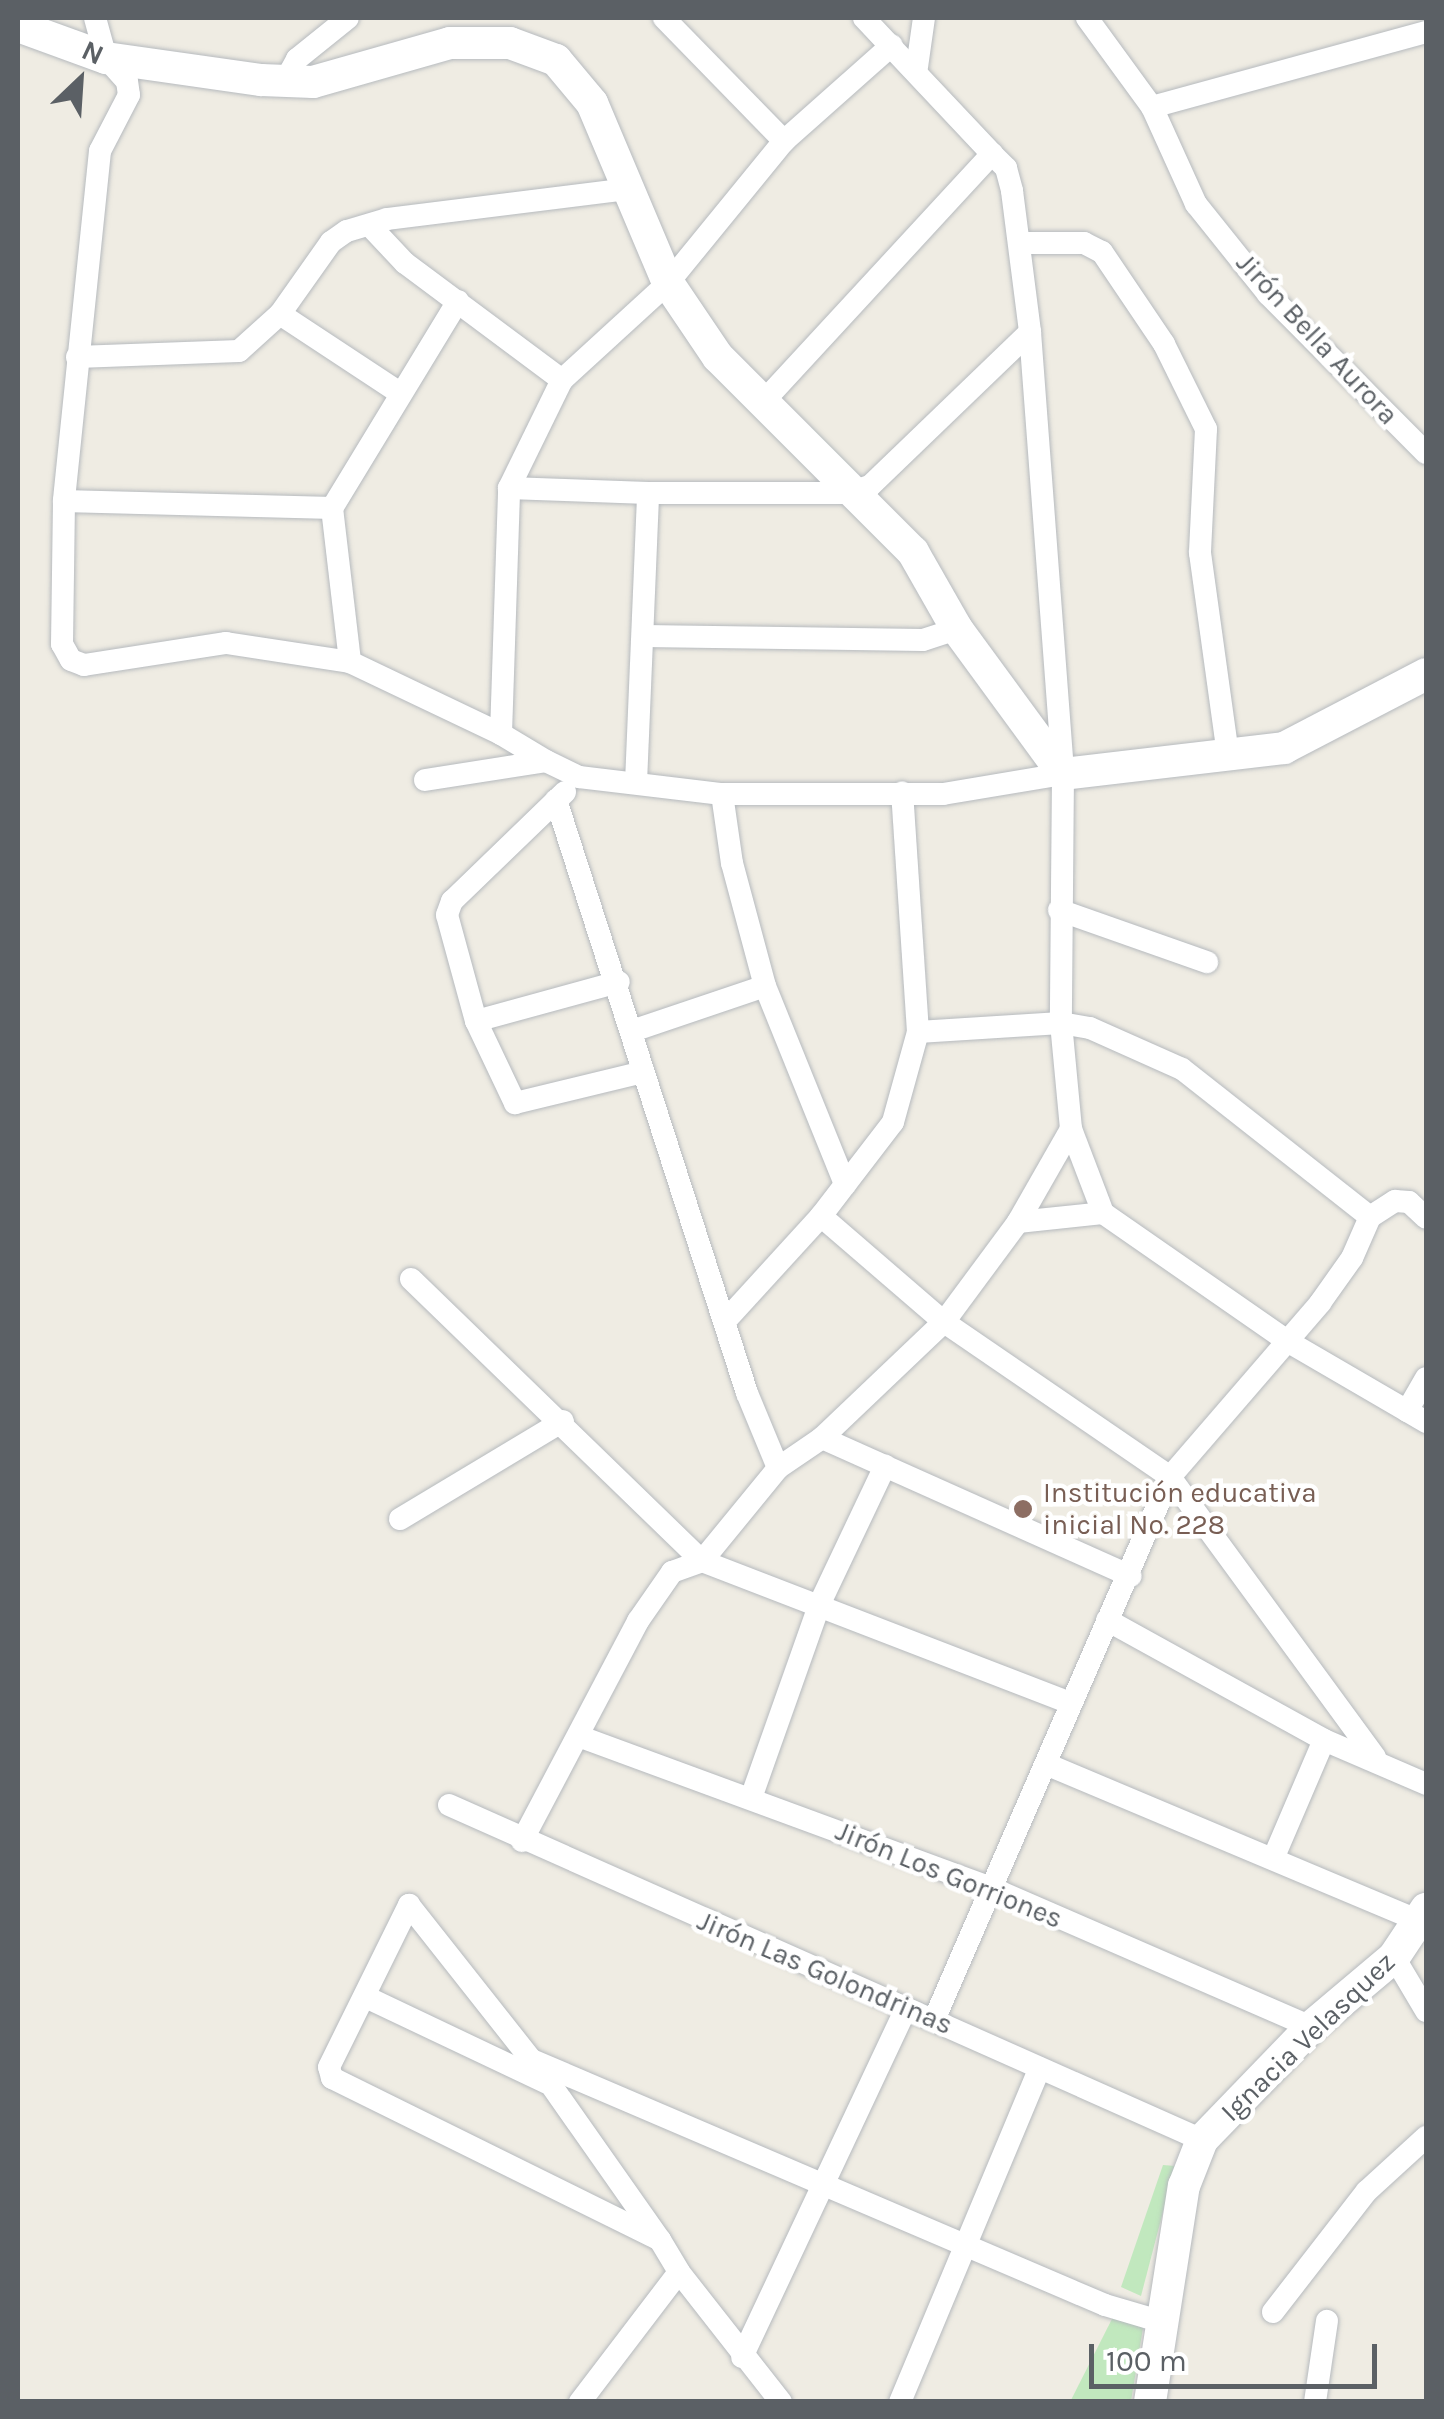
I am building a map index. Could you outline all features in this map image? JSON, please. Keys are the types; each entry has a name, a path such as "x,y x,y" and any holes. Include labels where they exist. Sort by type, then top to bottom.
{"main road":[{"path":"18,26 106,58 285,81 313,82 450,43 510,43 556,60 592,103 668,283 718,356 848,493 912,552 957,629 1063,774 1284,748 1426,674"},
{"name":"Ignacia Velasquez","path":"1150,2402 1159,2321 1184,2186 1202,2140 1311,2027 1394,1957 1422,1915"}],"street":[{"path":"95,18 106,58 126,81 129,95 100,151 77,357 64,501 62,644 70,660 84,665 226,643 350,662 501,734 580,777 722,794 988,792 1063,774"},
{"path":"285,81 297,59 348,18"},
{"path":"664,18 784,140"},
{"path":"864,18 917,67 1006,168 1021,243 1030,332 1063,774 1061,1023 1071,1129 1104,1214 1287,1340 1417,1417 1426,1378"},
{"path":"917,67 924,18"},
{"name":"Jirón Bella Aurora","path":"1087,18 1152,107 1196,204 1268,294 1426,452"},
{"path":"1152,107 1426,32"},
{"path":"501,734 508,488 562,380 668,283 784,140 892,45"},
{"path":"763,402 992,154"},
{"path":"77,357 239,351 280,314 331,242 347,231 372,228 388,218 628,189"},
{"path":"372,228 385,246 562,380"},
{"path":"1021,243 1084,243 1102,252 1164,344 1206,429 1200,552 1228,754"},
{"path":"350,662 332,508 458,301"},
{"path":"280,314 400,392"},
{"path":"508,488 648,494 848,493 886,473 1030,332"},
{"path":"636,783 648,494"},
{"path":"64,501 332,508"},
{"path":"644,636 922,640 957,629"},
{"path":"426,780 546,761"},
{"path":"580,777 452,901 447,915 476,1021 515,1103 644,1072"},
{"path":"727,1319 820,1216 893,1122 918,1032 902,793"},
{"path":"722,794 732,863 766,986 845,1184"},
{"path":"556,800 636,1030 644,1072 778,1468"},
{"path":"1059,910 1207,962"},
{"path":"476,1021 619,982"},
{"path":"636,1030 766,986"},
{"path":"918,1032 1061,1023 1090,1028 1182,1069 1370,1217"},
{"path":"522,1841 656,1594 672,1572 702,1562 778,1468 822,1438 944,1322 1018,1222 1071,1129"},
{"path":"934,2020 988,1888 1107,1620 1131,1576 1170,1477 1352,1258 1370,1217 1395,1202 1409,1202 1426,1218"},
{"path":"1018,1222 1104,1214"},
{"path":"820,1216 944,1322 1170,1477 1374,1757"},
{"path":"411,1279 563,1421 702,1562 820,1603 1070,1704"},
{"path":"400,1520 563,1421"},
{"path":"822,1438 1131,1576"},
{"path":"751,1798 820,1603 886,1466"},
{"path":"1107,1620 1324,1740 1374,1757 1426,1784"},
{"name":"Jirón Los Gorriones","path":"581,1736 988,1888 1311,2027"},
{"path":"1272,1859 1324,1740"},
{"path":"1046,1764 1272,1859 1422,1915"},
{"name":"Jirón Las Golondrinas","path":"449,1805 522,1841 1202,2140"},
{"path":"660,2240 332,2078 329,2067 368,1998 409,1905 414,1906 550,2084 660,2240 679,2272 781,2402"},
{"path":"1394,1957 1426,2011"},
{"path":"368,1998 550,2084"},
{"path":"742,2357 906,2010"},
{"path":"532,2060 1105,2305 1159,2321"},
{"path":"900,2402 962,2241 1040,2068"},
{"path":"1273,2312 1368,2191 1426,2137"},
{"path":"580,2402 679,2272"},
{"path":"1315,2402 1328,2321"}],"green space":[{"path":"1163,2165 1175,2166 1141,2296 1121,2287"},
{"path":"1117,2309 1145,2316 1131,2401 1070,2402"}],"place":[{"name":"Institución educativa inicial No. 228","path":"1023,1509"}]}
